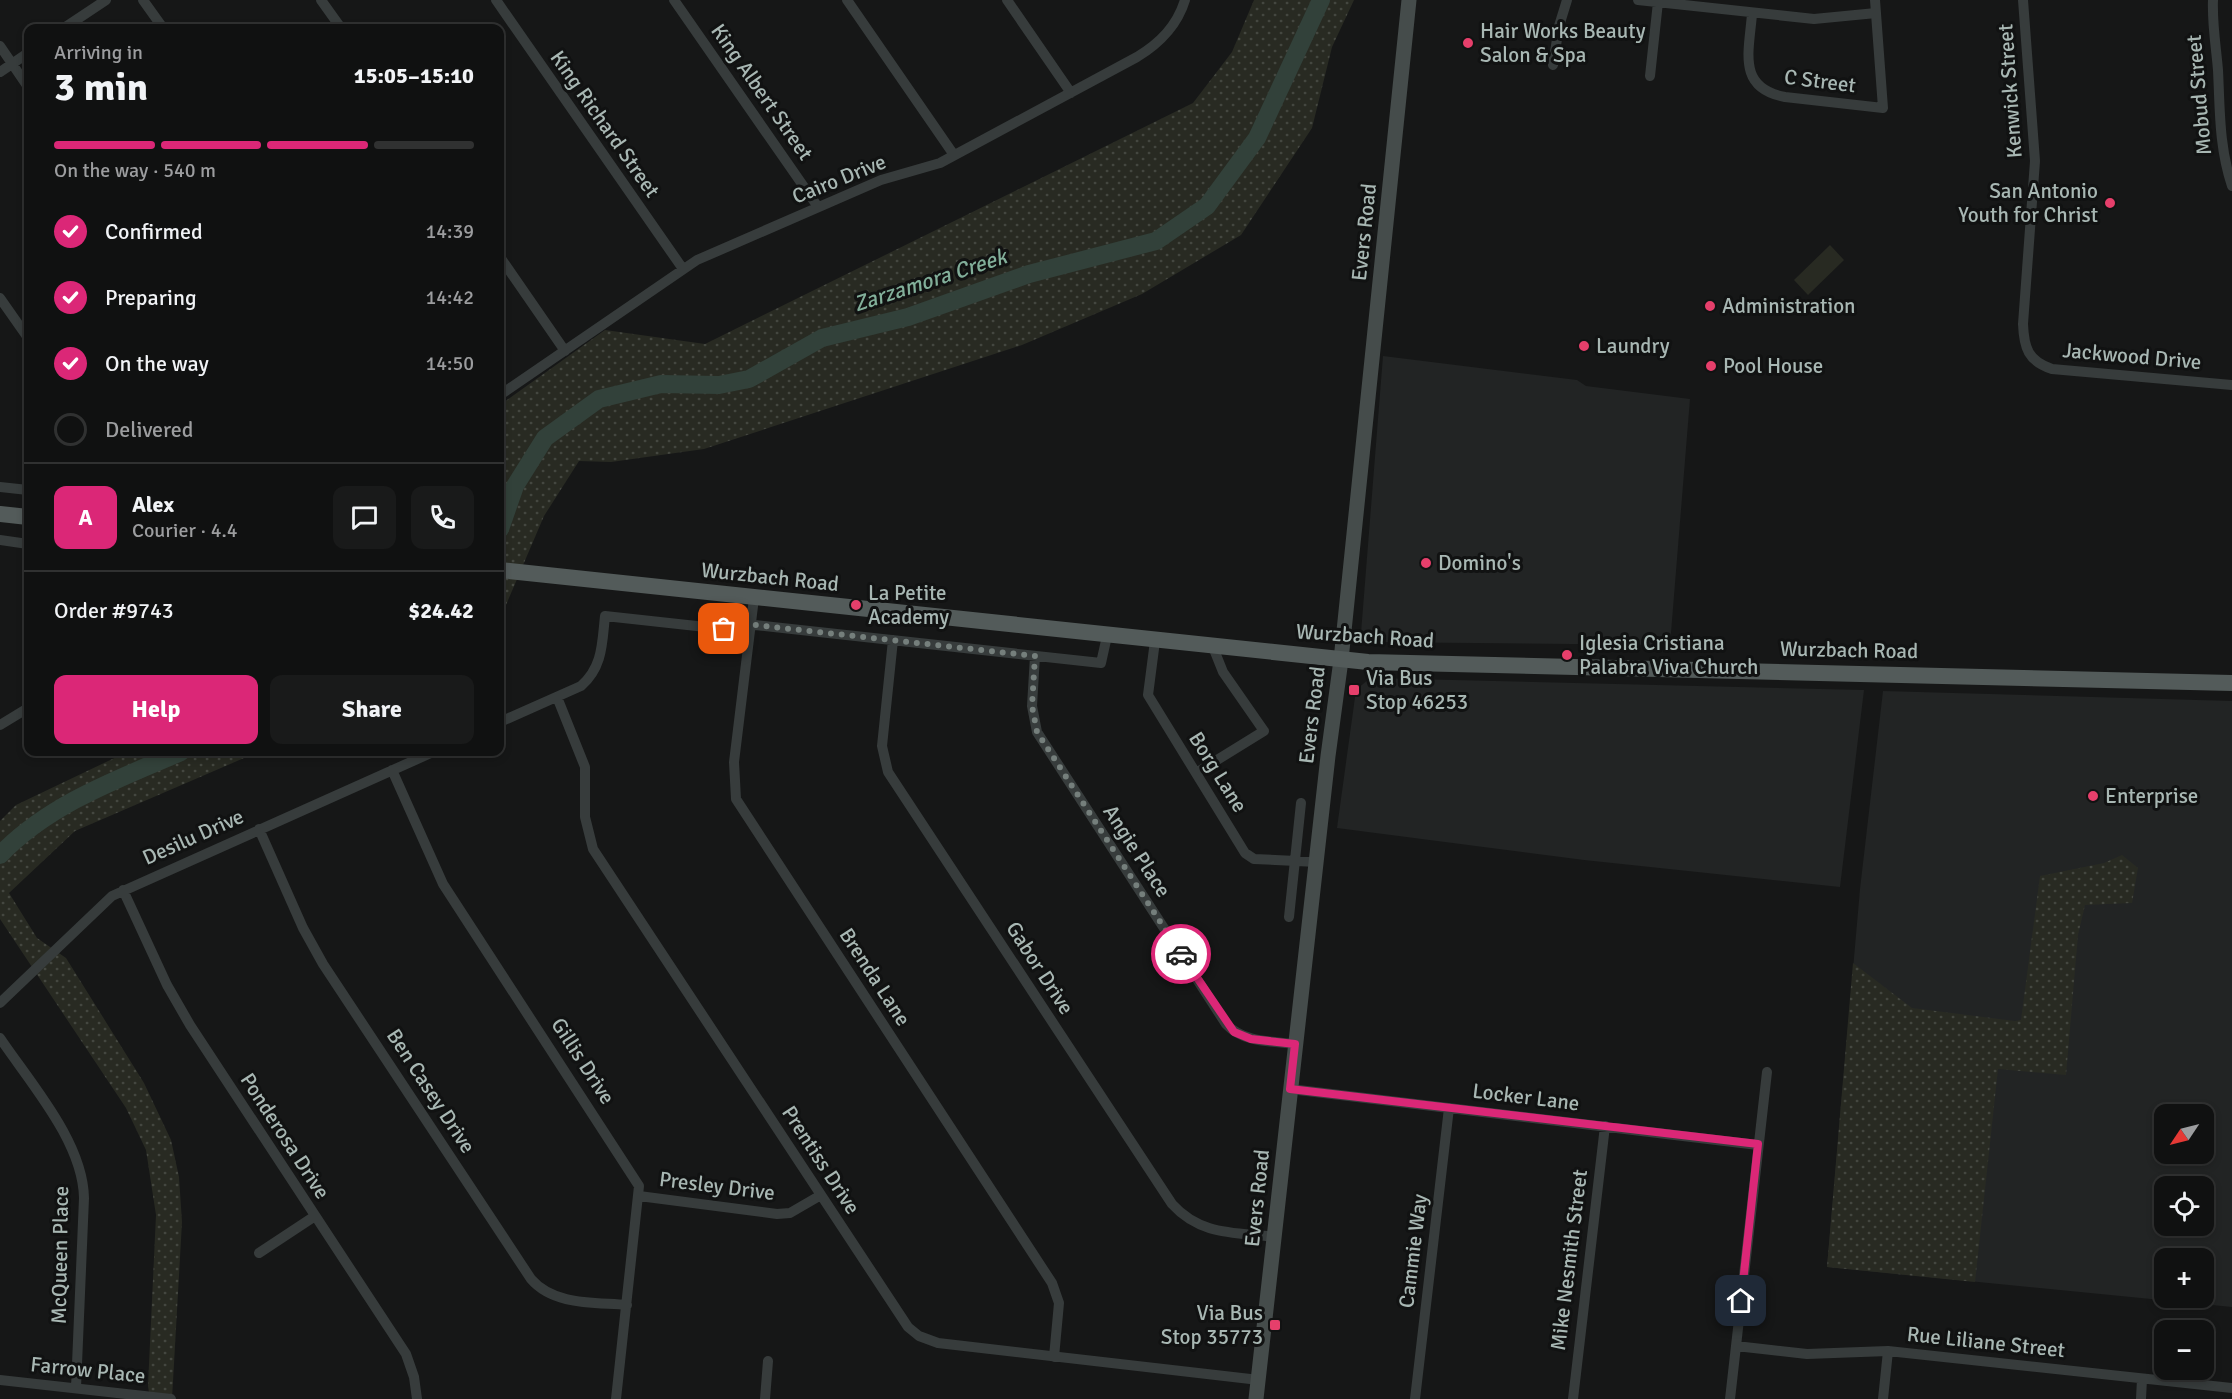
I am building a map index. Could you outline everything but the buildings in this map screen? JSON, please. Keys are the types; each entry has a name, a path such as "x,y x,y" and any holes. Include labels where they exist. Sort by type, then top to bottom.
{"main road":[{"name":"Evers Road","path":"1256,1399 1295,1044 1341,660 1409,0"},
{"path":"0,514 24,517"},
{"name":"Wurzbach Road","path":"504,570 1341,660 2232,684"}],"street":[{"path":"70,24 106,0"},
{"path":"143,0 160,24"},
{"path":"321,0 337,24"},
{"name":"King Richard Street","path":"495,0 683,269"},
{"name":"King Albert Street","path":"674,0 818,207"},
{"path":"848,0 954,154"},
{"path":"1007,0 1071,93"},
{"name":"Cairo Drive","path":"504,392 697,260 891,177 924,170 1137,57 1157,43 1171,28 1185,0"},
{"path":"1553,65 1559,26 1567,0"},
{"path":"1638,0 1814,19 1876,13 1875,0"},
{"name":"Kenwick Street","path":"2023,0 2035,161 2023,324 2024,343 2031,358"},
{"name":"Mobud Street","path":"2213,0 2212,23 2221,147 2232,186"},
{"path":"1650,76 1658,2"},
{"name":"C Street","path":"1752,14 1748,66 1761,89 1769,94 1785,97 1883,108 1876,13"},
{"path":"0,46 24,81"},
{"path":"0,72 24,55"},
{"path":"504,263 565,351"},
{"path":"0,298 24,332"},
{"name":"Jackwood Drive","path":"2031,358 2052,369 2232,385"},
{"path":"0,487 24,490"},
{"path":"0,540 24,543"},
{"name":"Brenda Lane","path":"754,598 734,762 736,799 1052,1283 1059,1303 1054,1357"},
{"path":"504,720 581,686 597,668 605,616 724,629 742,629 752,625 1101,663 1107,636"},
{"name":"Gabor Drive","path":"893,640 882,746 888,772 1172,1204 1185,1219 1198,1226 1275,1237"},
{"name":"Borg Lane","path":"1155,641 1148,695 1245,853 1254,859 1317,862"},
{"path":"1196,773 1264,731 1223,672 1213,647"},
{"name":"Angie Place","path":"1035,656 1032,706 1037,732 1226,1024 1234,1032 1251,1039 1295,1044"},
{"name":"Prentiss Drive","path":"556,697 585,767 585,817 593,849 908,1327 919,1336 938,1343 1259,1380"},
{"path":"0,725 24,710"},
{"name":"Desilu Drive","path":"0,1003 94,910 123,890 424,756"},
{"name":"Gillis Drive","path":"392,770 443,884 633,1173 639,1186 616,1399"},
{"path":"1289,917 1301,803"},
{"name":"Ben Casey Drive","path":"260,829 303,928 323,964 531,1279 548,1294 562,1298 627,1305"},
{"name":"Ponderosa Drive","path":"123,890 167,985 190,1025 406,1354 412,1366 417,1399"},
{"name":"McQueen Place","path":"0,1038 71,1144 82,1176 84,1198 76,1388"},
{"path":"1730,1399 1767,1072"},
{"name":"Locker Lane","path":"1290,1089 1758,1144"},
{"name":"Cammie Way","path":"1415,1399 1449,1108"},
{"name":"Mike Nesmith Street","path":"1573,1399 1605,1126"},
{"name":"Presley Drive","path":"639,1196 777,1214 790,1213 821,1195"},
{"path":"258,1253 315,1216"},
{"name":"Rue Liliane Street","path":"1736,1346 1807,1354 1888,1351 2232,1388"},
{"path":"1883,1399 1888,1351"},
{"path":"765,1399 768,1361"},
{"path":"2141,1399 2142,1378"},
{"name":"Farrow Place","path":"0,1380 171,1399"}],"shaded area":[{"path":"1254,0 1354,0 1332,47 1312,128 1241,235 1142,294 1022,345 704,449 611,462 579,461 544,516 504,610 504,402 605,330 705,344 1193,103 1232,52"},
{"path":"1830,245 1844,260 1808,295 1794,280"},
{"path":"1383,356 1577,380 1586,386 1690,399 1670,645 1367,642 1361,633"},
{"path":"1370,678 1864,690 1840,887 1584,860 1337,828 1356,690"},
{"path":"1883,691 2232,701 2232,1307 2214,1305 2214,1248 2154,1248 2154,1299 1827,1267 1860,889"},
{"path":"119,756 249,756 75,831 9,893 37,938 66,958 144,1083 171,1140 179,1177 182,1222 172,1399 150,1399 148,1386 156,1215 146,1150 126,1108 0,919 0,821 16,805"},
{"path":"2122,855 2138,868 2132,903 2085,905 2078,935 2066,1075 1998,1069 1975,1282 1827,1267 1853,963 1912,1008 2021,1020 2040,876 2104,863"}],"waterway":[{"name":"Zarzamora Creek","path":"504,518 515,486 545,438 599,399 661,384 719,385 749,379 822,338 908,317 1029,274 1156,241 1207,206 1257,138 1321,0"},
{"name":"Zarzamora Creek","path":"0,855 19,837 62,807 85,794 172,756"}],"way so far":[{"path":"724,629 742,629 755,625 1035,656 1032,706 1037,732 1181,954"}],"place":[{"name":"Hair Works Beauty Salon & Spa","path":"1468,43"},
{"name":"San Antonio Youth for Christ","path":"2110,203"},
{"name":"Administration","path":"1710,306"},
{"name":"Laundry","path":"1584,346"},
{"name":"Pool House","path":"1711,366"},
{"name":"Domino's","path":"1426,563"},
{"name":"La Petite Academy","path":"856,605"},
{"name":"Iglesia Cristiana Palabra Viva Church","path":"1567,655"},
{"name":"Via Bus Stop 46253","path":"1354,690"},
{"name":"Enterprise","path":"2093,796"},
{"name":"Via Bus Stop 35773","path":"1275,1325"}],"route":[{"path":"1181,954 1226,1024 1234,1032 1251,1039 1295,1044 1290,1089 1758,1144 1741,1301"}]}
